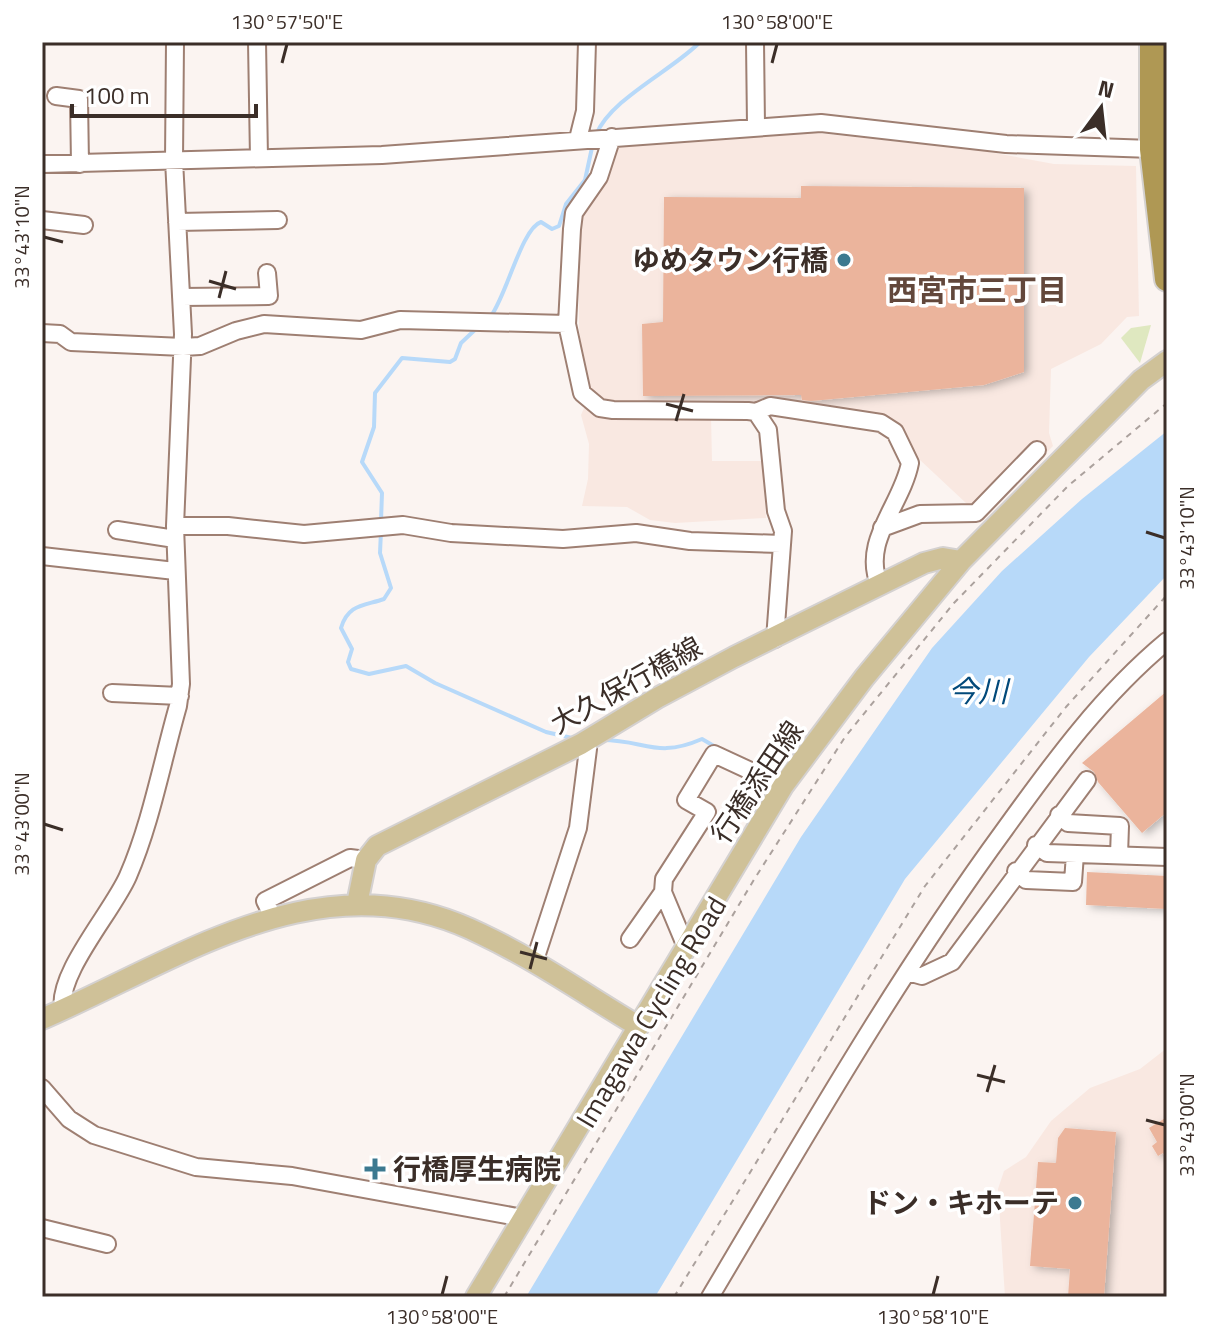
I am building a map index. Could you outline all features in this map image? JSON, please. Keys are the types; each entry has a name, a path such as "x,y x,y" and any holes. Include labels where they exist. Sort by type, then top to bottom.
{"highway":[{"path":"1152,42 1152,149 1167,279"}],"main road":[{"name":"行橋添田線","path":"476,1297 783,786 864,678 961,561 1141,380 1167,361"},
{"name":"大久保行橋線","path":"366,860 377,846 581,744 657,698 924,563 943,558 961,561"},
{"path":"357,904 366,860"},
{"path":"42,1019 232,930 272,915 357,904 431,915 480,933 638,1026"}],"street":[{"path":"63,1010 60,995 98,923 128,878 180,696 175,532 183,347 174,160 175,42 164,42"},
{"path":"257,42 259,158"},
{"path":"578,139 585,111 587,42"},
{"path":"755,42 756,126"},
{"path":"56,96 79,99 80,164"},
{"path":"42,164 382,155 821,123 1006,144 1152,149"},
{"path":"612,137 599,177 574,213 567,324 577,383 590,402 600,408 756,412 770,406 889,426 907,452 910,463 882,528 873,569 880,586"},
{"path":"42,220 84,225"},
{"path":"177,222 278,220"},
{"path":"181,297 269,296 267,273"},
{"path":"42,333 60,334 71,342 183,347 200,346 236,331 264,324 361,330 400,320 567,324"},
{"path":"756,412 768,430 776,511 783,531 775,639"},
{"path":"882,528 920,514 976,513 1037,450"},
{"path":"117,530 175,532 228,526 304,534 403,525 451,533 563,539 636,533 690,541 781,544"},
{"path":"42,556 175,571"},
{"path":"710,1297 842,1075 966,882 1062,751 1106,698 1167,641"},
{"path":"112,693 180,696"},
{"path":"534,963 578,828 588,749 581,744"},
{"path":"686,947 663,892 664,879 707,812 686,800 714,754 783,786"},
{"path":"908,972 922,976 952,962 1016,871 1087,780"},
{"path":"1059,815 1068,823 1120,826 1119,855"},
{"path":"1036,845 1047,853 1166,857 1167,845"},
{"path":"1016,871 1026,880 1073,882 1075,854"},
{"path":"272,915 265,901 350,858 366,860"},
{"path":"630,939 663,892"},
{"path":"42,1088 69,1119 94,1135 196,1167 292,1176 523,1218"},
{"path":"42,1228 107,1244"}],"path":[{"name":"Imagawa Cycling Road","path":"504,1297 746,891 845,737 954,603 1068,486 1167,403"},
{"path":"674,1297 925,886 1066,707 1167,595"}],"shaded area":[{"path":"807,132 978,150 1054,164 1136,166 1139,316 1127,317 1101,344 1051,369 1049,433 1053,446 982,518 920,460 889,418 875,413 776,400 711,416 712,461 762,461 766,518 675,523 650,520 627,507 582,506 588,479 589,444 581,415 592,390 584,378 579,329 579,231 583,214 603,187 616,149 622,146"},
{"path":"1167,1048 1167,1297 1005,1297 998,1189 1004,1171 1026,1157 1051,1121 1090,1088 1140,1069"}],"green space":[{"path":"1151,325 1140,363 1121,338 1131,328"}],"water":[{"name":"今川","path":"1167,431 1167,575 1089,657 905,879 655,1297 526,1297 801,837 932,648 1002,571 1082,499"}],"building":[{"name":"ゆめタウン行橋","path":"801,186 1024,188 1024,372 984,385 811,401 802,400 801,395 643,396 642,324 663,322 664,197 801,198"},
{"path":"1167,691 1167,812 1142,833 1098,782 1094,772 1082,763"},
{"path":"1087,872 1167,876 1167,909 1086,905"},
{"path":"1167,1117 1167,1159 1163,1153 1158,1156 1152,1146 1157,1142 1149,1128"},
{"path":"1065,1128 1116,1132 1104,1297 1068,1297 1070,1269 1030,1266 1038,1162 1056,1163 1058,1138"}],"waterway":[{"path":"596,135 614,109 700,42"},
{"path":"491,316 527,236 541,222 552,229 559,226 566,204 585,180 593,143"},
{"path":"381,521 382,493 362,462 374,427 375,393 402,358 450,362 455,359 461,343 478,327"},
{"path":"381,531 380,553 391,588 384,599 352,610 344,620 341,628 352,649 348,662 351,669 369,674 406,666 435,683 546,732 572,738"},
{"path":"602,740 673,748 702,739 719,749"}],"place":[{"name":"ゆめタウン行橋","path":"844,260"},
{"name":"行橋厚生病院","path":"375,1169"},
{"name":"ドン・キホーテ","path":"1075,1203"}],"district":[{"name":"西宮市三丁目","path":"977,291"}]}
